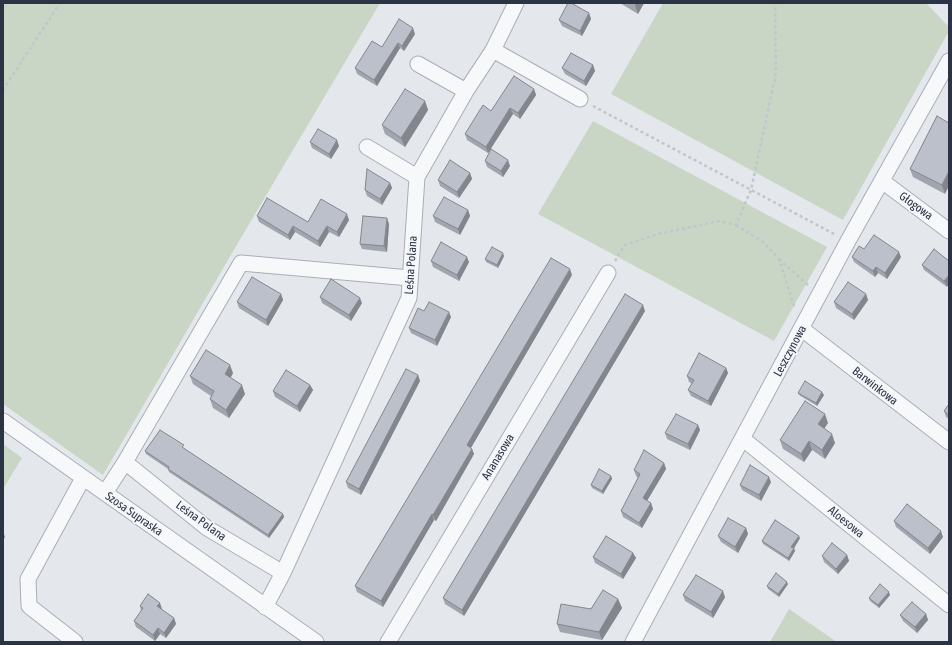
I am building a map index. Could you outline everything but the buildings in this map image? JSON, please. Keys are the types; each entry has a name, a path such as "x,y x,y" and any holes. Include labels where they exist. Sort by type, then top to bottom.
{"street":[{"name":"Leśna Polana","path":"265,606 283,573 395,332 409,298 417,177 466,91 493,50 516,3"},
{"path":"493,50 580,99"},
{"name":"Leszczynowa","path":"633,642 820,296 848,241 949,61"},
{"path":"418,64 466,91"},
{"path":"367,147 417,177"},
{"name":"Głogowa","path":"882,181 949,231"},
{"path":"105,493 125,462 241,263 410,278"},
{"name":"Ananasowa","path":"388,642 608,273"},
{"name":"Barwinkowa","path":"802,329 949,442"},
{"name":"Szosa Supraska","path":"3,421 316,642"},
{"name":"Aloesowa","path":"743,439 949,605"},
{"name":"Leśna Polana","path":"125,462 207,528 283,573"},
{"path":"75,642 29,606 28,579 83,478"}],"path":[{"path":"3,90 60,3"},
{"path":"736,225 751,190 776,74 775,3"},
{"path":"580,99 848,241"},
{"path":"608,273 625,245 658,234 719,221 736,225 763,242 779,259 820,296"},
{"path":"779,259 802,329"}],"green space":[{"path":"3,3 380,3 103,475 3,404"},
{"path":"663,3 926,3 949,27 949,31 843,220 611,94"},
{"path":"593,121 827,247 774,341 538,214"},
{"path":"3,444 22,458 3,489"},
{"path":"789,609 837,642 770,642"}]}
